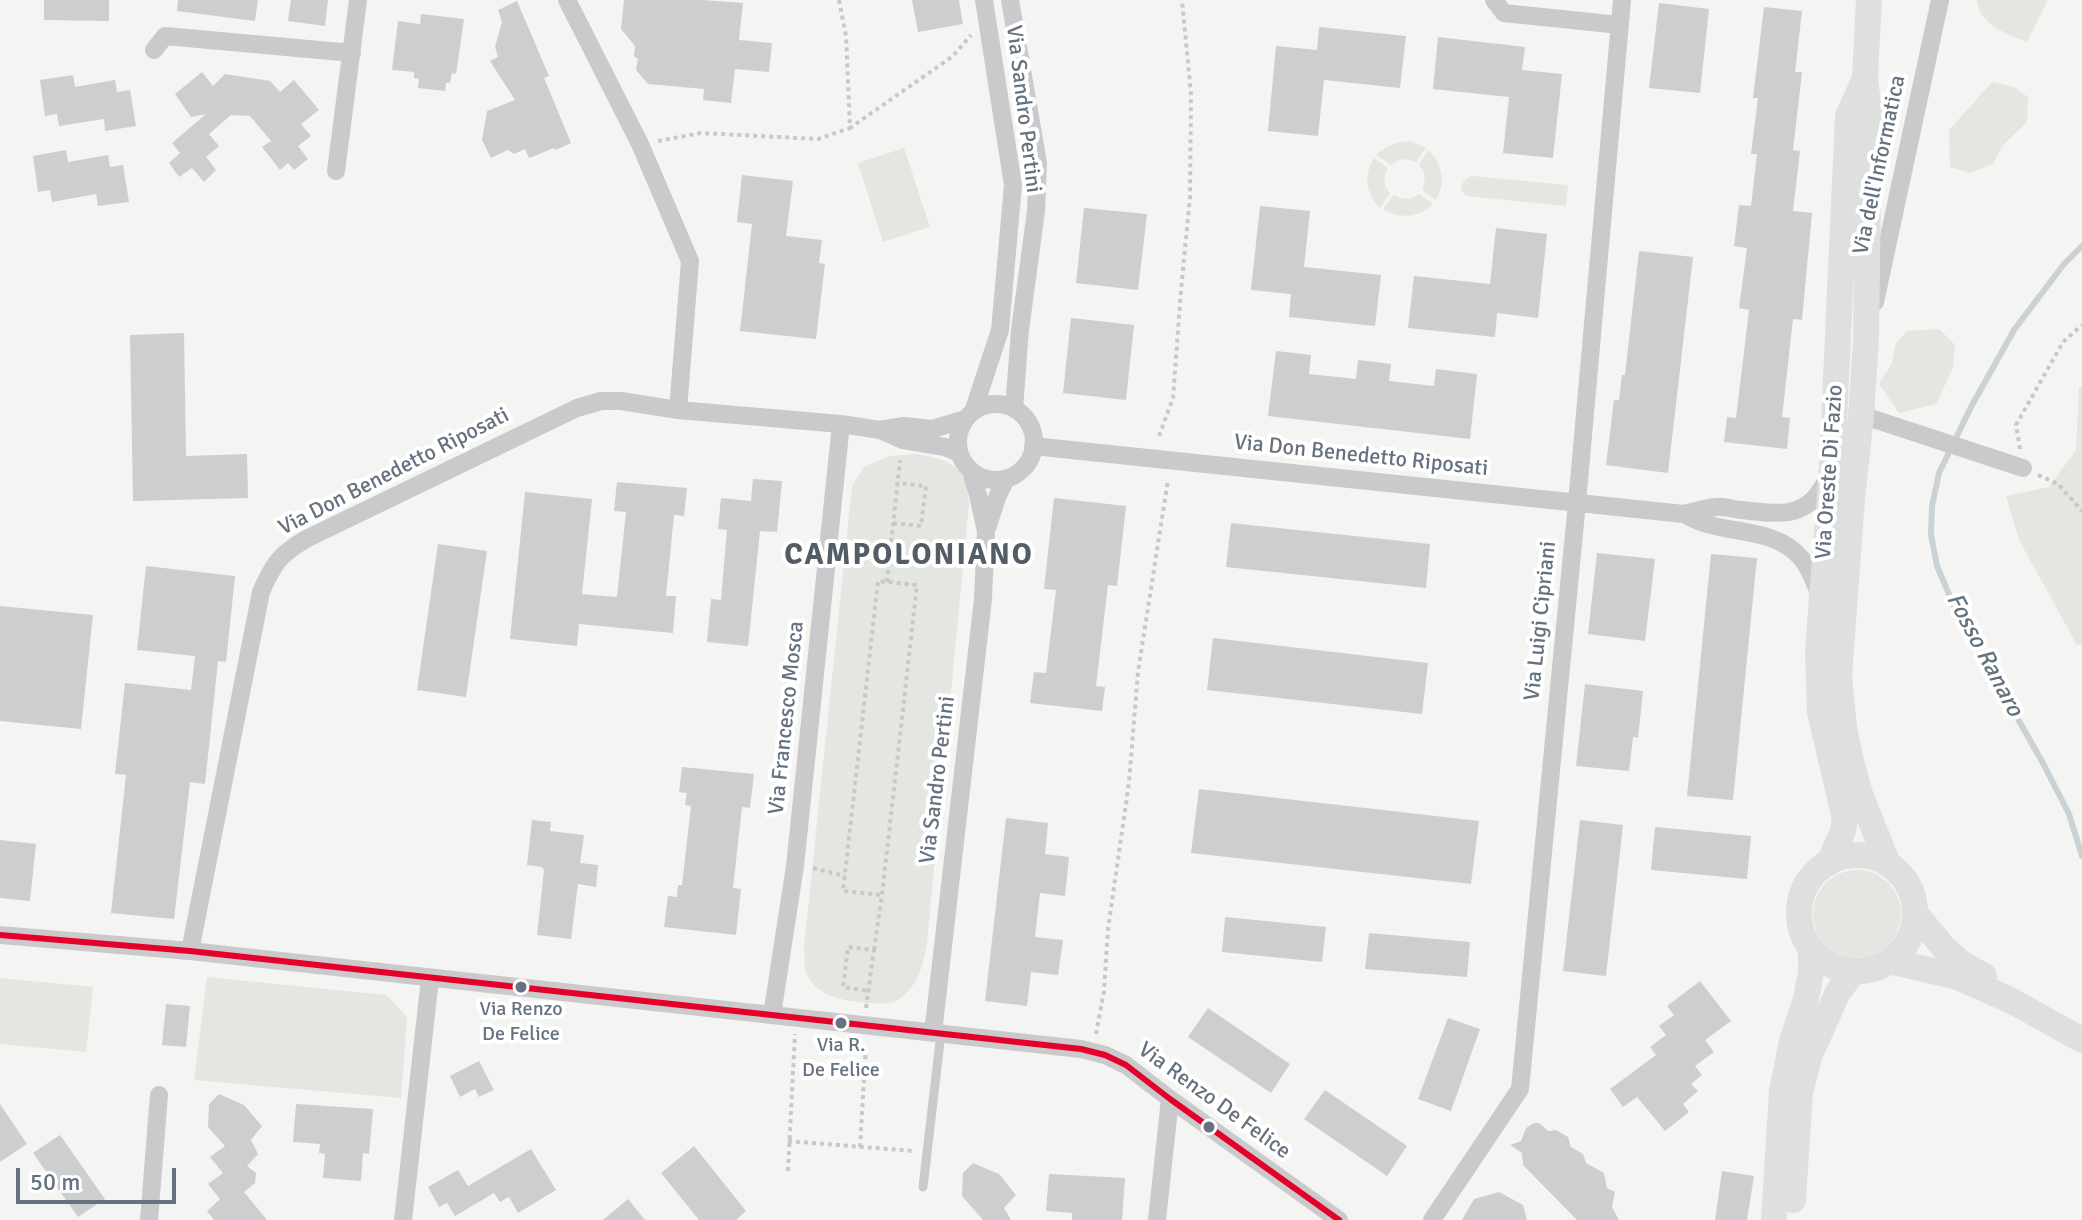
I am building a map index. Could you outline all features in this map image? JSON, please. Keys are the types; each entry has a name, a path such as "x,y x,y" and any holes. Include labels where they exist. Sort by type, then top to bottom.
{"main road":[{"name":"Via Oreste Di Fazio","path":"1869,0 1865,78 1869,111 1866,340 1839,676 1850,758 1860,794 1888,864"},
{"name":"Via Oreste Di Fazio","path":"1829,863 1845,819 1820,712 1818,651 1832,466 1848,116 1865,78"},
{"path":"1858,855 1888,864 1908,885 1913,898 1915,913 1911,935 1899,954 1876,968 1854,971 1831,965 1811,948 1802,930 1799,915 1807,885 1816,872 1843,857 1858,855"},
{"path":"1915,913 1944,948 1961,963 1986,977 2010,1000"},
{"path":"1774,1220 1782,1091 1792,1041 1806,999 1811,948"},
{"path":"1890,961 1958,977 2010,1000 2082,1040"},
{"path":"1792,1220 1800,1092 1809,1057 1829,1008 1854,971"}],"street":[{"path":"336,171 358,0"},
{"path":"567,0 640,144 690,261 678,410"},
{"name":"Via Sandro Pertini","path":"1010,0 1038,163 1036,211 1020,330 1014,409"},
{"path":"1494,0 1504,13 1620,25"},
{"name":"Via Luigi Cipriani","path":"1432,1220 1520,1089 1622,0"},
{"name":"Via dell'Informatica","path":"1866,340 1940,0"},
{"name":"Via Sandro Pertini","path":"969,416 1000,330 1013,185 986,8"},
{"path":"154,50 165,36 352,53"},
{"name":"Via Don Benedetto Riposati","path":"190,951 261,592 271,569 284,552 577,408 601,401 841,424 880,430 903,440 945,447 959,453"},
{"path":"993,404 1014,409 1023,416 1033,435 1030,457 1025,467 1006,479 981,477 971,471 959,453 960,430 969,416 982,407 993,404"},
{"path":"1861,415 2023,468"},
{"name":"Via Don Benedetto Riposati","path":"880,430 904,426 932,429 969,416"},
{"name":"Via Francesco Mosca","path":"772,1015 795,866 841,424"},
{"name":"Via Don Benedetto Riposati","path":"1033,446 1684,514"},
{"path":"1684,514 1717,506 1775,513 1803,509 1821,491 1832,466"},
{"name":"Via Sandro Pertini","path":"937,1033 983,599 986,531 971,471"},
{"name":"Via Sandro Pertini","path":"986,531 1006,479"},
{"path":"1684,514 1708,524 1750,531 1778,540 1791,548 1810,571 1822,599"},
{"name":"Via Renzo De Felice","path":"0,935 190,951 1081,1049 1126,1065 1339,1220"},
{"path":"403,1220 430,979"},
{"path":"149,1220 159,1095"},
{"path":"1157,1220 1170,1099"}],"lane":[{"path":"923,1187 937,1033"}],"path":[{"path":"839,0 846,36 850,128"},
{"path":"1159,436 1173,398 1190,197 1191,94 1182,0"},
{"path":"640,144 701,133 818,139 850,128 953,56 986,8"},
{"path":"2082,325 2063,342 2016,425 2023,468 2058,484 2082,511"},
{"path":"887,582 901,450"},
{"path":"1093,1052 1104,991 1108,929 1129,783 1138,672 1170,461"},
{"path":"893,523 921,526 926,486 897,483"},
{"path":"865,1014 882,895 917,585 878,581 843,891 882,895"},
{"path":"813,868 845,876"},
{"path":"868,991 843,987 848,947 874,950"},
{"path":"788,1171 796,1018"},
{"path":"860,1147 866,1039"},
{"path":"788,1141 927,1152"}],"shaded area":[{"path":"1977,0 2048,0 2027,42 1988,22"},
{"path":"1992,82 2014,87 2028,97 2027,122 2003,145 1993,164 1970,173 1950,167 1949,130"},
{"path":"1410,141 1426,148 1416,162 1403,159 1391,165 1376,155 1392,145"},
{"path":"904,148 930,227 883,242 858,163"},
{"path":"1428,150 1437,161 1441,174 1441,187 1436,200 1422,190 1425,177 1419,165"},
{"path":"1374,158 1388,168 1384,181 1390,193 1380,208 1372,197 1367,178"},
{"path":"1472,176 1568,185 1566,206 1467,196 1461,191 1462,186"},
{"path":"1419,194 1433,204 1422,212 1403,216 1383,209 1394,195 1407,199"},
{"path":"1939,329 1955,345 1953,368 1936,404 1899,413 1879,384 1892,363 1896,343 1907,331"},
{"path":"2082,386 2082,644 2077,645 2019,540 2006,496 2049,487 2076,450 2079,387"},
{"path":"917,454 948,462 955,467 965,481 969,504 927,942 922,967 911,988 898,1000 865,1003 831,996 815,986 805,970 804,947 852,486 864,467 889,456"},
{"path":"1848,870 1866,870 1882,877 1894,889 1901,905 1901,923 1894,939 1882,951 1866,958 1848,958 1832,951 1820,939 1813,923 1813,905 1820,889 1832,877"},
{"path":"207,977 386,995 407,1017 401,1098 194,1080"},
{"path":"0,978 93,987 86,1052 0,1044"}],"building":[{"path":"44,0 109,0 109,21 44,20"},
{"path":"178,0 258,0 255,21 177,11"},
{"path":"291,0 328,0 325,26 288,21"},
{"path":"624,0 743,3 739,40 772,43 769,72 735,69 731,103 703,100 704,89 648,84 636,70 638,59 634,56 635,46 621,29"},
{"path":"912,0 959,0 963,24 918,32"},
{"path":"517,1 549,76 544,78 571,143 529,158 525,149 514,154 508,150 491,158 482,140 487,111 515,100 490,61 498,57 495,47 502,22 498,10"},
{"path":"1659,3 1709,9 1700,93 1649,88"},
{"path":"1764,7 1802,11 1795,72 1802,72 1793,150 1800,151 1793,211 1812,213 1802,320 1793,319 1782,417 1790,418 1787,449 1724,442 1727,417 1736,418 1749,310 1739,308 1747,248 1734,246 1739,205 1751,206 1757,154 1751,154 1758,98 1753,98"},
{"path":"421,14 464,19 456,74 452,73 445,91 418,88 419,79 414,78 414,72 392,70 398,21 420,24"},
{"path":"1319,27 1406,36 1400,88 1324,80 1318,136 1268,131 1276,46 1317,50"},
{"path":"1438,37 1525,47 1522,70 1562,74 1553,158 1503,153 1509,97 1433,89"},
{"path":"202,72 213,86 225,74 270,81 280,92 294,80 319,110 301,124 311,136 298,146 308,159 294,170 288,163 280,170 262,147 271,141 250,116 231,115 209,134 219,146 206,157 216,170 204,182 192,168 179,177 169,163 180,153 172,143 206,114 191,117 175,94"},
{"path":"73,75 75,87 115,80 117,92 130,90 136,126 105,131 104,119 59,126 57,114 45,116 40,80"},
{"path":"66,150 68,162 108,155 110,167 123,165 129,202 98,206 96,194 52,202 50,190 38,192 33,156"},
{"path":"742,175 793,181 786,236 822,240 819,263 825,264 816,339 740,331 752,224 737,222"},
{"path":"1260,206 1310,211 1304,267 1381,275 1375,326 1289,317 1291,294 1251,290"},
{"path":"1084,208 1147,214 1138,290 1076,283"},
{"path":"1496,228 1547,234 1538,318 1497,313 1495,337 1408,328 1414,276 1490,284"},
{"path":"1639,251 1693,257 1668,473 1606,465 1614,400 1619,400 1622,375 1625,375"},
{"path":"1071,318 1134,325 1126,400 1063,393"},
{"path":"184,333 186,456 247,454 248,498 133,501 130,335"},
{"path":"1276,351 1311,355 1309,374 1356,379 1358,360 1391,364 1389,381 1434,386 1436,369 1477,374 1470,439 1268,416"},
{"path":"753,479 782,481 777,532 760,531 748,646 707,642 711,599 721,600 727,530 718,529 721,498 751,501"},
{"path":"617,482 687,488 684,516 674,515 666,596 676,596 673,633 579,624 577,646 510,639 525,492 592,499 582,594 617,597 626,512 614,511"},
{"path":"1054,498 1126,506 1117,586 1108,585 1096,686 1105,687 1102,711 1030,703 1034,672 1046,673 1056,590 1044,589"},
{"path":"1231,523 1430,544 1426,588 1226,567"},
{"path":"438,544 487,551 466,697 417,690"},
{"path":"1597,553 1655,559 1645,641 1588,634"},
{"path":"1711,554 1757,558 1733,800 1687,796"},
{"path":"146,566 235,576 226,662 218,661 205,784 190,782 174,919 111,913 126,775 115,774 125,683 191,690 195,656 137,650"},
{"path":"0,606 93,615 81,729 0,721"},
{"path":"1213,638 1428,663 1422,714 1207,690"},
{"path":"1585,684 1643,691 1638,738 1633,737 1629,771 1576,766"},
{"path":"682,767 754,774 750,808 742,807 733,888 741,889 736,935 664,927 668,896 677,897 678,885 682,885 691,806 685,805 687,793 679,792"},
{"path":"1199,789 1479,821 1471,884 1191,853"},
{"path":"1006,818 1048,823 1045,854 1069,857 1065,896 1040,893 1035,937 1063,940 1058,975 1031,972 1027,1006 985,1001"},
{"path":"532,820 551,822 550,831 584,835 580,863 598,865 596,887 578,884 571,939 537,935 544,870 527,865"},
{"path":"1580,820 1623,825 1606,976 1563,971"},
{"path":"1655,827 1751,836 1747,879 1651,870"},
{"path":"0,840 36,844 30,901 0,898"},
{"path":"1225,917 1326,927 1322,962 1222,952"},
{"path":"1369,933 1470,942 1467,977 1365,969"},
{"path":"1700,981 1731,1021 1705,1040 1714,1052 1695,1066 1702,1075 1691,1084 1698,1091 1683,1104 1689,1112 1665,1131 1637,1097 1623,1107 1610,1089 1656,1055 1650,1047 1666,1035 1659,1026 1674,1015 1667,1006"},
{"path":"166,1004 190,1006 186,1047 162,1045"},
{"path":"1208,1008 1290,1064 1271,1093 1188,1037"},
{"path":"1448,1018 1480,1029 1451,1111 1418,1099"},
{"path":"479,1061 494,1090 479,1097 475,1089 460,1097 450,1076"},
{"path":"1325,1090 1407,1146 1387,1176 1304,1119"},
{"path":"219,1094 244,1105 262,1126 251,1140 258,1154 247,1166 256,1173 255,1183 244,1192 267,1220 214,1220 207,1211 220,1199 208,1184 223,1173 210,1157 225,1146 208,1127 209,1104"},
{"path":"0,1104 27,1144 0,1162"},
{"path":"296,1104 373,1109 369,1154 363,1153 361,1181 323,1178 325,1154 319,1153 320,1144 293,1142"},
{"path":"1534,1123 1568,1137 1571,1147 1583,1154 1586,1163 1604,1173 1607,1188 1615,1192 1612,1207 1619,1220 1577,1220 1523,1165 1522,1153 1510,1145 1521,1141 1526,1128"},
{"path":"60,1135 105,1199 78,1217 33,1153"},
{"path":"694,1146 746,1211 736,1220 699,1220 661,1173"},
{"path":"531,1149 556,1190 518,1213 509,1197 500,1202 494,1193 455,1216 447,1203 439,1207 428,1187 458,1170 468,1186"},
{"path":"973,1163 999,1174 1016,1195 1004,1208 1011,1220 983,1220 962,1196 963,1173"},
{"path":"1722,1171 1754,1176 1747,1220 1715,1220"},
{"path":"1049,1174 1125,1178 1122,1220 1072,1220 1072,1213 1046,1211"},
{"path":"1499,1192 1523,1205 1527,1220 1462,1220 1474,1199"},
{"path":"628,1199 645,1220 603,1220"}],"waterway":[{"name":"Fosso Ranaro","path":"2082,246 2064,264 2014,330 1971,407 1939,473 1932,506 1931,535 1937,566 1954,606 2044,765 2069,814 2082,856"}],"transit line":[{"path":"0,935 190,951 1081,1049 1126,1065 1339,1220"}],"place":[{"name":"Via Renzo De Felice","path":"521,987"},
{"name":"Via R. De Felice","path":"841,1023"}],"district":[{"name":"CAMPOLONIANO","path":"909,556"}]}
